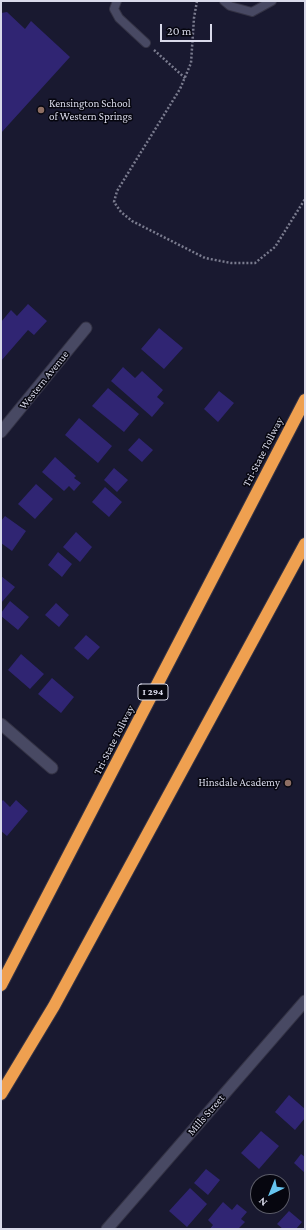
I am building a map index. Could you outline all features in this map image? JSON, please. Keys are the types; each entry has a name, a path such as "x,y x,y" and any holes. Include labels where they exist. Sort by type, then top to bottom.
{"highway":[{"name":"Tri-State Tollway","path":"1,985 305,400"},
{"path":"1,1094 54,1006 305,544"}],"street":[{"name":"Western Avenue","path":"2,429 86,328"},
{"path":"1,724 52,768"},
{"name":"Mills Street","path":"106,1229 305,1001"}],"lane":[{"path":"117,1 114,9 119,18 146,43"},
{"path":"224,1 230,6 252,12 272,1"}],"path":[{"path":"197,1 194,18 191,63 185,78 180,89 117,191 114,202 121,212 132,221 205,258 231,263 255,263 275,247 305,199"},
{"path":"146,43 185,78"}],"building":[{"path":"7,12 25,29 31,21 70,57 1,133 1,13"},
{"path":"28,304 47,321 34,335 28,330 1,361 1,322 11,310 17,316"},
{"path":"159,328 183,348 164,369 141,349"},
{"path":"123,367 135,378 142,371 163,390 157,397 164,403 152,417 111,381"},
{"path":"108,388 139,414 124,432 92,406"},
{"path":"219,391 234,403 218,422 204,409"},
{"path":"79,418 112,446 98,463 65,435"},
{"path":"139,438 153,450 142,462 128,450"},
{"path":"55,457 76,476 74,478 81,483 74,491 69,486 64,491 42,472"},
{"path":"114,468 128,480 117,492 104,480"},
{"path":"36,484 53,499 35,519 18,504"},
{"path":"105,487 122,502 109,517 92,502"},
{"path":"5,516 26,531 12,551 1,543 1,521"},
{"path":"76,532 92,547 80,562 63,547"},
{"path":"58,552 72,564 62,577 48,565"},
{"path":"1,576 15,587 1,603"},
{"path":"10,601 29,617 18,630 1,616 1,613"},
{"path":"56,603 69,615 59,627 45,615"},
{"path":"86,635 100,647 88,660 74,648"},
{"path":"21,654 44,674 30,689 8,670"},
{"path":"52,678 74,697 61,713 38,694"},
{"path":"3,800 10,807 16,800 28,811 7,836 1,831 1,802"},
{"path":"289,1095 305,1109 305,1118 295,1130 275,1112"},
{"path":"261,1131 279,1146 259,1169 241,1153"},
{"path":"301,1154 305,1157 305,1173 294,1163"},
{"path":"206,1169 220,1180 208,1195 194,1183"},
{"path":"190,1188 207,1204 187,1227 169,1211"},
{"path":"223,1202 232,1210 237,1204 247,1212 241,1219 245,1222 238,1229 210,1229 213,1225 208,1220"},
{"path":"290,1212 302,1222 296,1229 283,1229 277,1224 286,1214 290,1214"}],"place":[{"name":"Kensington School of Western Springs","path":"41,110"},
{"name":"Hinsdale Academy","path":"288,783"}]}
